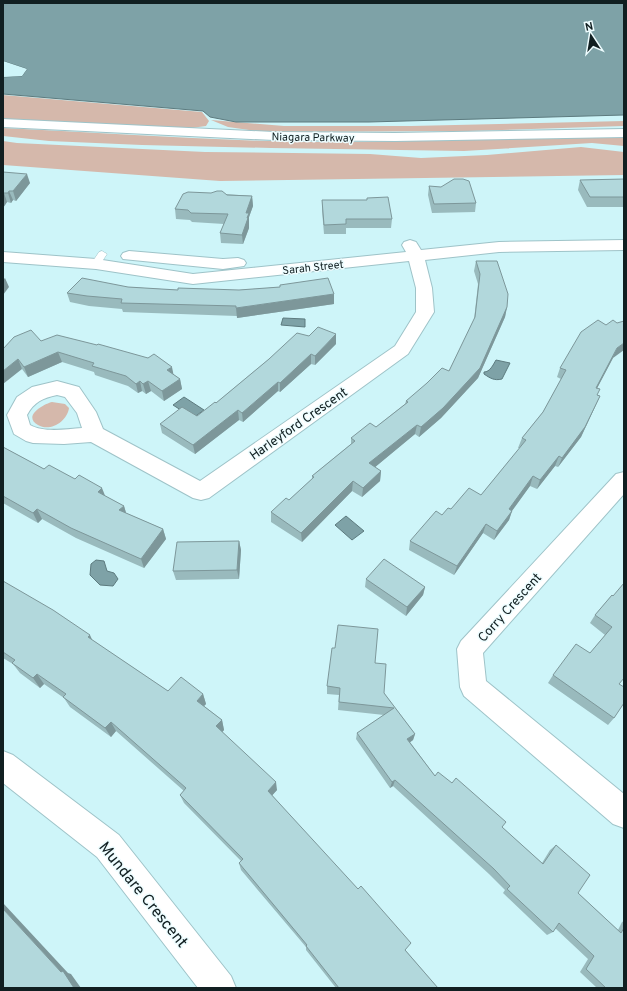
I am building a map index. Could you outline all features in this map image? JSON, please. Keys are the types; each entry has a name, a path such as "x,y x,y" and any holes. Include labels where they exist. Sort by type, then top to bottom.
{"street":[{"name":"Niagara Parkway","path":"3,123 274,136 395,137 624,133"},
{"name":"Sarah Street","path":"3,245 99,259 193,279 413,251 490,238 624,235"},
{"name":"Sarah Street","path":"413,251 499,247 624,245"},
{"name":"Harleyford Crescent","path":"94,434 201,492 402,350 425,312 424,288 413,251"},
{"name":"Sarah Street","path":"3,257 99,259"},
{"name":"Corry Crescent","path":"624,480 470,649 473,687 624,813"},
{"name":"Mundare Crescent","path":"3,765 108,846 219,988"}],"shaded area":[{"path":"3,95 202,112 209,121 206,126 184,129 3,119"},
{"path":"211,120 284,126 411,126 624,121 624,126 468,131 263,132 228,127"},
{"path":"3,128 200,138 318,142 433,141 624,135 624,146 592,143 464,151 142,145 49,141 3,136"},
{"path":"3,141 17,143 205,152 370,154 421,158 487,155 581,147 624,152 624,175 220,181 3,165"},
{"path":"52,402 65,404 69,408 65,418 53,426 43,427 38,425 32,418 33,414 44,405"}],"water":[{"path":"3,3 624,3 624,115 369,122 236,122 210,117 203,111 3,94 3,77 22,76 27,69 3,61"},
{"path":"283,318 305,319 305,327 281,325"},
{"path":"496,360 510,363 502,379 499,380 490,378 484,374 484,372 491,368"},
{"path":"184,397 204,410 193,418 173,405"},
{"path":"346,516 364,531 352,540 335,525"},
{"path":"96,560 104,561 107,571 114,573 118,579 113,586 100,585 90,575 91,564"}],"pier":[{"path":"3,61 27,69 22,76 3,77 3,75 21,74 24,70 5,64 15,69 10,73 3,74 4,71 9,72 12,69 3,65"}],"building":[{"path":"3,172 27,174 13,191 3,194"},
{"path":"454,179 469,181 476,203 434,204 429,186 441,187"},
{"path":"624,179 624,197 590,197 580,180"},
{"path":"222,191 227,195 252,196 246,213 249,213 248,218 242,235 220,233 228,214 191,213 188,210 175,209 183,194 188,192 211,193"},
{"path":"388,197 392,219 346,219 346,224 324,225 322,200 367,200 367,198"},
{"path":"476,261 497,261 508,294 507,307 480,368 443,408 421,427 417,425 369,463 381,471 363,488 353,481 301,533 271,512 286,498 289,500 314,477 312,476 355,441 351,438 370,423 376,427 408,402 406,401 442,368 449,371 475,317 480,274"},
{"path":"82,278 128,287 178,290 178,288 239,290 280,287 280,285 328,278 334,294 236,308 236,306 121,303 122,299 67,293"},
{"path":"598,320 606,325 613,320 617,323 624,321 624,343 617,348 596,388 600,389 597,395 600,396 585,427 562,458 559,456 540,480 533,476 509,509 512,511 497,531 486,524 457,566 410,541 436,511 442,515 448,508 451,509 469,488 481,495 526,440 522,438 543,412 566,370 560,368 581,332"},
{"path":"318,327 336,334 315,356 311,354 280,383 278,382 242,413 238,410 193,445 160,424 182,407 197,416 215,402 216,403 269,359 297,333 309,336"},
{"path":"31,330 41,341 57,335 98,344 148,358 154,354 172,367 167,370 180,379 162,391 148,381 143,384 140,381 136,384 126,376 92,366 94,363 58,352 24,367 18,359 3,371 3,349 14,337"},
{"path":"3,447 44,469 49,465 75,479 79,475 102,488 98,492 124,506 119,510 163,529 141,559 71,528 37,509 33,513 3,496"},
{"path":"239,541 237,570 173,571 177,542"},
{"path":"384,559 425,587 407,607 366,579"},
{"path":"3,581 53,610 90,635 88,637 168,691 181,677 203,694 197,701 222,720 216,726 276,782 268,791 358,889 361,886 411,943 405,950 438,988 339,988 306,946 307,945 239,863 243,859 180,795 186,788 111,722 105,728 63,697 66,694 37,674 33,678 12,663 15,660 3,652"},
{"path":"624,583 624,678 619,684 624,687 624,703 614,718 553,675 576,644 590,653 612,627 595,615"},
{"path":"338,625 378,629 375,663 386,664 384,693 415,734 407,739 435,776 438,772 452,783 456,778 506,822 502,827 543,864 556,845 590,875 578,893 621,933 624,928 624,988 606,988 586,969 594,956 559,923 553,932 507,889 510,886 494,869 395,780 392,782 357,733 394,708 339,702 340,688 327,686 332,648 335,648"},
{"path":"3,909 61,972 63,971 74,988 3,988"}]}
